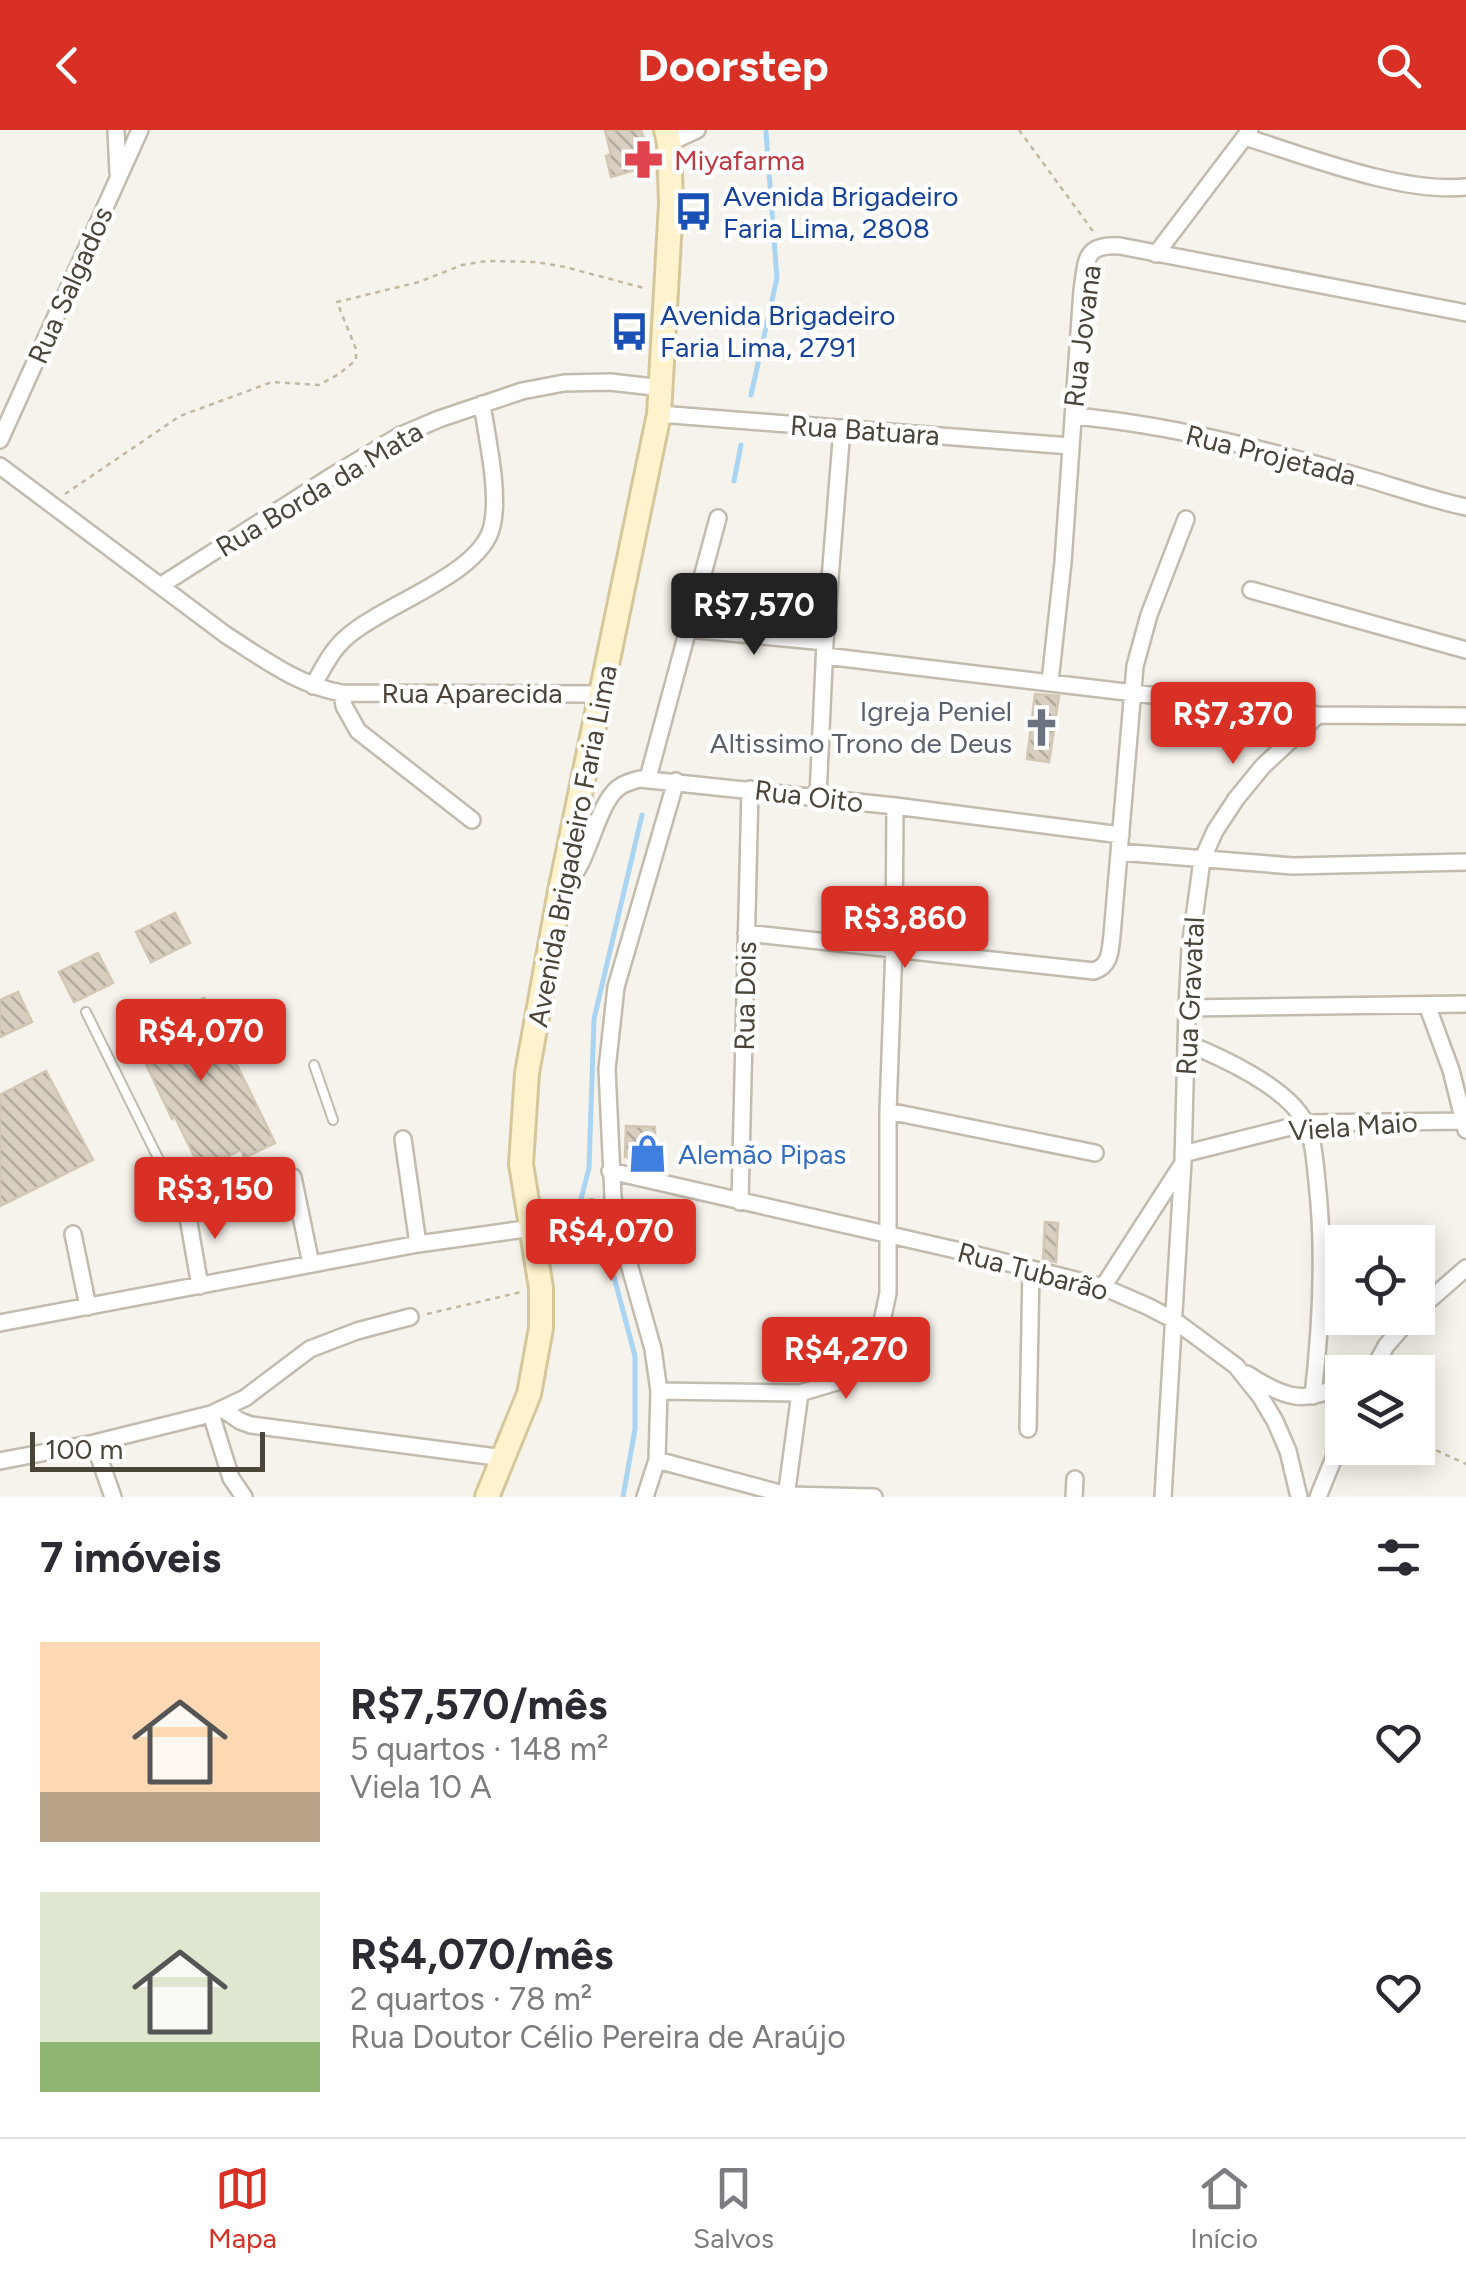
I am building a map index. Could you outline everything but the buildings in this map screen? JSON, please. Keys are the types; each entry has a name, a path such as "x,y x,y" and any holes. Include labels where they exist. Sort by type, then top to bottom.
{"main road":[{"name":"Avenida Brigadeiro Faria Lima","path":"487,1497 532,1382 540,1328 540,1288 521,1164 527,1073 560,891 660,414 672,203 667,136"}],"street":[{"path":"116,130 119,177"},
{"name":"Rua Salgados","path":"0,440 140,130"},
{"path":"667,136 697,130"},
{"path":"1156,254 1248,133 1374,176 1430,188 1466,188"},
{"name":"Rua Jovana","path":"1050,682 1063,562 1082,290 1092,250 1102,245 1156,254 1466,314"},
{"name":"Rua Borda da Mata","path":"160,586 399,436 439,419 564,383 610,382 662,388"},
{"path":"314,686 324,664 347,636 464,564 488,540 494,523 494,499 482,404"},
{"name":"Rua Batuara","path":"660,414 1070,446"},
{"name":"Rua Projetada","path":"1072,416 1128,422 1217,440 1466,508"},
{"path":"818,797 842,428"},
{"name":"Rua Aparecida","path":"0,466 226,635 314,686 342,693 602,694"},
{"path":"560,891 571,882 581,864 614,791 628,782 648,778 718,518"},
{"path":"746,933 1094,971 1103,968 1108,960 1140,640 1186,518"},
{"path":"1251,590 1466,650"},
{"path":"688,629 1050,682 1318,715 1466,716"},
{"path":"342,693 344,706 358,731 472,820"},
{"name":"Rua Gravatal","path":"1162,1497 1183,1158 1186,1008 1202,860 1215,830 1236,799 1264,766 1318,715"},
{"name":"Rua Oito","path":"648,778 1121,835"},
{"path":"645,1497 657,1460 659,1391 653,1349 623,1243 610,1171 607,1069 616,987 676,781"},
{"name":"Rua Dois","path":"740,1202 750,789"},
{"path":"659,1391 800,1393 838,1382 865,1358 880,1326 888,1293 894,806"},
{"path":"1119,852 1293,866 1466,862"},
{"path":"1186,1008 1466,1004"},
{"path":"1427,1005 1451,1070 1466,1130"},
{"path":"1186,1043 1226,1060 1264,1084 1294,1107 1306,1123 1314,1152 1320,1226 1320,1330 1313,1396"},
{"path":"888,1111 1094,1152"},
{"name":"Viela Maio","path":"1183,1158 1306,1123 1465,1121"},
{"path":"402,1139 418,1244"},
{"path":"1103,1286 1183,1158"},
{"name":"Rua Tubarão","path":"610,1171 1103,1286 1174,1320 1236,1366"},
{"path":"294,1177 311,1264"},
{"path":"186,1206 200,1286"},
{"path":"0,1323 418,1244 532,1228"},
{"path":"73,1234 88,1307"},
{"path":"1435,1295 1466,1268"},
{"path":"1028,1429 1032,1269"},
{"path":"0,1461 94,1443 218,1412 258,1390 310,1349 410,1317"},
{"path":"1376,1355 1395,1335"},
{"path":"1381,1355 1386,1346"},
{"path":"1236,1366 1276,1391 1294,1396 1325,1392"},
{"path":"1236,1366 1275,1421 1288,1451 1299,1497"},
{"path":"786,1496 800,1393"},
{"path":"218,1412 252,1425 504,1458"},
{"path":"218,1412 232,1478 244,1497"},
{"path":"94,1443 113,1497"},
{"path":"657,1460 786,1496 874,1497"},
{"path":"1318,1497 1331,1465"},
{"path":"1074,1497 1075,1479"}],"lane":[{"path":"86,1012 166,1172"},
{"path":"314,1064 333,1120"}],"path":[{"path":"1020,130 1102,245"},
{"path":"51,504 180,416 272,382 319,385 340,374 356,360 356,348 337,302 419,282 462,264 487,262 565,266 666,294"},
{"path":"569,1202 601,1198"},
{"path":"410,1317 540,1288"},
{"path":"1435,1450 1466,1464"}],"waterway":[{"path":"751,395 777,278 766,132"},
{"path":"734,481 741,445"},
{"path":"623,1497 635,1429 635,1356 614,1277 585,1238 580,1203 589,1168 594,1019 642,815"}],"place":[{"name":"Miyafarma","path":"644,160"},
{"name":"Avenida Brigadeiro Faria Lima, 2808","path":"693,212"},
{"name":"Avenida Brigadeiro Faria Lima, 2791","path":"630,331"},
{"name":"Igreja Peniel Altissimo Trono de Deus","path":"1042,727"},
{"name":"Alemão Pipas","path":"648,1154"}]}
